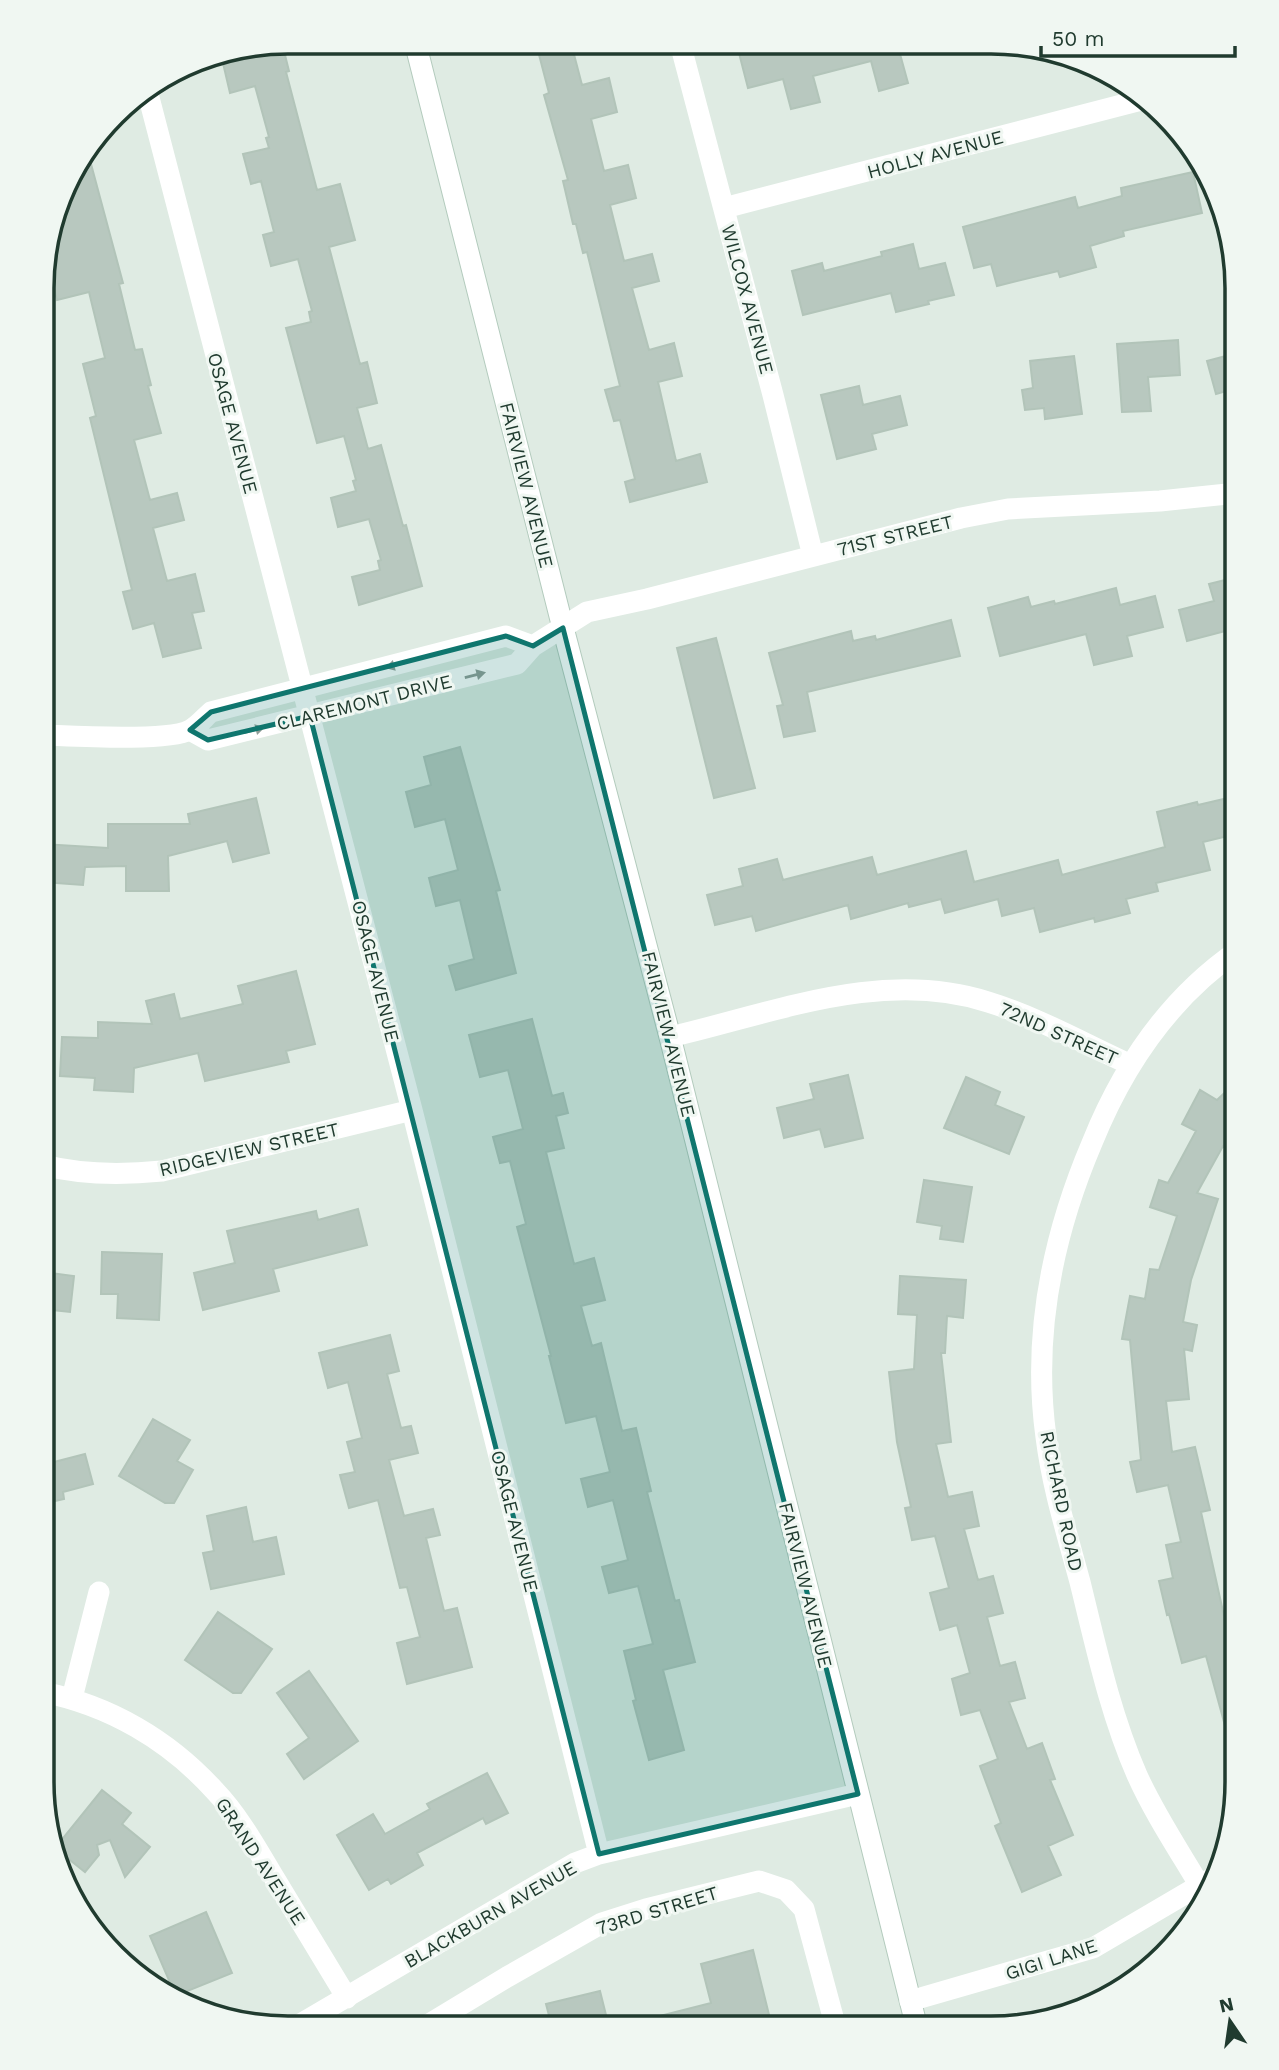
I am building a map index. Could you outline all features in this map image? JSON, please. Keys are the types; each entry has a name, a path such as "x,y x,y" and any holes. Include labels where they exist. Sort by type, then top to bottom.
{"street":[{"name":"FAIRVIEW AVENUE","path":"418,54 670,1037 914,2016"},
{"name":"WILCOX AVENUE","path":"683,54 813,556"},
{"name":"OSAGE AVENUE","path":"150,100 412,1110 599,1854"},
{"name":"HOLLY AVENUE","path":"724,208 1132,103"},
{"name":"71ST STREET","path":"563,628 587,612 961,518 1008,509 1160,501 1225,493"},
{"name":"CLAREMONT DRIVE","path":"190,730 208,740 517,664 533,646 563,628"},
{"name":"CLAREMONT DRIVE","path":"54,735 163,735 190,730 211,712 506,636 533,646"},
{"name":"72ND STREET","path":"670,1037 842,994 881,989 910,989 949,993 986,1001 1017,1012 1129,1064 1181,998 1225,960"},
{"name":"RICHARD ROAD","path":"1129,1064 1098,1126 1055,1250 1042,1331 1042,1405 1053,1477 1109,1699 1146,1793 1200,1886"},
{"name":"RIDGEVIEW STREET","path":"54,1168 91,1173 131,1174 162,1171 412,1110"},
{"path":"72,1698 99,1592"},
{"name":"GRAND AVENUE","path":"54,1694 72,1698 118,1717 154,1737 216,1791 253,1843 347,1998"},
{"name":"BLACKBURN AVENUE","path":"315,2016 575,1863 599,1854 858,1794"},
{"name":"73RD STREET","path":"443,2016 602,1923 646,1909 759,1881 786,1890 804,1909 833,2016"},
{"name":"GIGI LANE","path":"910,2001 1093,1948 1199,1886"}],"highlighted area":[{"path":"563,628 858,1794 599,1854 310,716 208,740 190,730 211,712 506,636 533,646"}],"building":[{"path":"285,54 289,71 286,72 317,190 340,184 355,240 329,247 360,364 367,362 377,403 357,408 368,449 381,445 422,586 359,605 352,577 380,570 378,561 381,560 369,519 338,527 331,498 356,491 353,481 356,480 344,436 317,443 286,328 311,322 309,312 312,311 298,259 271,266 263,235 274,232 261,181 251,184 243,154 269,148 266,138 269,137 255,86 230,93 223,64 258,56"},
{"path":"539,54 574,54 582,85 609,78 617,112 591,119 604,171 628,165 636,198 610,205 624,261 652,254 659,281 632,288 649,350 674,343 682,376 658,382 676,461 700,454 707,482 630,502 625,482 635,479 620,420 614,421 605,390 620,386 587,252 583,253 576,224 573,224 563,181 568,180 544,95 549,93"},
{"path":"739,54 900,54 908,83 879,91 871,61 813,76 820,102 791,109 783,79 748,88"},
{"path":"90,164 123,283 119,284 135,350 142,349 151,385 148,386 161,433 134,440 150,500 177,493 184,520 153,528 167,581 195,574 204,611 192,613 201,648 163,657 154,623 133,629 123,592 132,590 90,418 96,416 83,364 105,358 89,292 57,300 54,288 56,258 67,213"},
{"path":"1193,172 1202,213 1123,231 1124,236 1090,246 1096,267 1060,277 1058,271 997,286 991,264 974,268 963,227 1075,197 1078,208 1122,196 1121,188"},
{"path":"913,244 919,269 945,263 954,295 896,312 891,293 803,315 792,271 822,263 824,271 882,256 881,252"},
{"path":"1178,340 1180,375 1148,377 1151,411 1122,412 1117,344"},
{"path":"1074,356 1082,414 1045,419 1044,408 1025,410 1022,390 1033,388 1030,361"},
{"path":"1225,356 1225,391 1216,394 1207,361"},
{"path":"859,386 863,405 900,396 907,425 872,434 876,449 837,459 821,395"},
{"path":"1225,580 1225,631 1187,641 1179,610 1214,601 1209,584"},
{"path":"1116,588 1120,605 1155,596 1163,627 1127,636 1132,656 1094,665 1086,634 1000,656 988,608 1028,597 1031,607 1054,601 1055,604"},
{"path":"951,620 960,656 807,692 815,731 784,737 777,706 783,705 769,653 851,631 853,641 875,636 876,640"},
{"path":"716,638 755,788 714,798 677,648"},
{"path":"460,747 500,890 496,891 516,973 456,990 449,966 474,959 460,900 436,906 429,878 458,870 445,819 415,827 406,792 431,785 424,757"},
{"path":"256,798 269,853 233,862 227,841 168,856 169,891 126,891 126,866 85,867 83,885 54,883 54,845 108,848 108,824 190,824 188,814"},
{"path":"1225,799 1225,837 1203,842 1210,870 1156,883 1158,891 1126,899 1130,913 1095,922 1094,918 1040,932 1034,908 1002,916 998,899 945,913 941,899 909,907 908,903 851,919 848,905 756,931 752,916 715,925 707,895 743,886 739,869 777,859 783,880 872,857 877,875 966,851 974,882 1058,860 1062,875 1165,847 1157,812 1197,802 1198,805"},
{"path":"296,971 315,1044 286,1051 289,1062 205,1081 198,1053 134,1068 133,1092 94,1090 95,1078 60,1076 62,1037 98,1038 98,1022 152,1024 146,1001 174,994 180,1019 243,1004 238,986"},
{"path":"532,1019 552,1096 563,1093 568,1113 556,1116 564,1148 546,1152 574,1264 594,1258 605,1300 581,1306 592,1346 601,1343 622,1431 636,1428 651,1491 647,1492 675,1601 679,1600 695,1662 663,1670 684,1750 649,1760 633,1701 636,1700 624,1651 653,1644 638,1586 609,1593 602,1567 628,1560 613,1500 588,1507 581,1479 610,1472 596,1416 566,1423 517,1227 526,1224 510,1161 500,1163 493,1137 523,1129 508,1070 480,1077 469,1035"},
{"path":"848,1075 863,1138 825,1147 820,1129 784,1138 777,1108 814,1099 810,1084"},
{"path":"966,1077 1000,1092 995,1105 1024,1117 1009,1154 944,1128"},
{"path":"1200,1090 1217,1100 1224,1093 1224,1147 1197,1193 1218,1199 1191,1280 1183,1322 1197,1325 1192,1351 1184,1349 1189,1399 1166,1401 1172,1452 1195,1447 1210,1510 1201,1512 1224,1617 1224,1722 1206,1656 1182,1663 1169,1614 1167,1615 1159,1581 1173,1578 1166,1545 1181,1542 1168,1485 1137,1492 1130,1462 1141,1460 1130,1340 1122,1339 1130,1296 1145,1299 1150,1269 1159,1270 1177,1216 1150,1207 1159,1180 1168,1183 1196,1131 1182,1124"},
{"path":"924,1180 972,1187 963,1242 940,1239 942,1226 917,1222"},
{"path":"358,1209 367,1245 273,1269 279,1291 203,1310 194,1273 235,1263 227,1231 316,1211 318,1220"},
{"path":"102,1252 162,1254 159,1320 117,1318 118,1294 101,1294"},
{"path":"54,1273 74,1276 70,1312 54,1310"},
{"path":"900,1276 966,1280 963,1318 947,1316 945,1353 941,1353 951,1442 936,1444 948,1497 972,1492 979,1526 964,1529 978,1580 993,1576 1003,1613 987,1617 1000,1666 1015,1662 1025,1698 1009,1702 1027,1749 1042,1743 1055,1779 1050,1780 1073,1835 1048,1846 1061,1875 1022,1892 995,1826 1001,1823 980,1766 998,1759 980,1710 961,1715 952,1679 970,1673 957,1625 940,1630 930,1593 949,1588 935,1536 912,1540 905,1508 911,1507 897,1442 889,1372 914,1369 917,1315 898,1314"},
{"path":"390,1335 399,1371 387,1374 401,1428 411,1426 418,1453 389,1460 404,1516 433,1509 440,1535 426,1538 444,1611 457,1608 472,1667 407,1684 397,1643 420,1637 407,1587 400,1588 378,1500 349,1508 340,1475 355,1472 347,1442 362,1438 348,1382 328,1388 319,1353"},
{"path":"153,1419 190,1440 177,1461 193,1470 174,1503 165,1503 119,1476"},
{"path":"85,1454 93,1484 63,1492 64,1499 54,1501 54,1462"},
{"path":"246,1507 253,1542 276,1537 284,1574 211,1589 203,1553 214,1551 207,1516"},
{"path":"218,1612 272,1649 241,1693 233,1693 185,1660"},
{"path":"309,1671 358,1741 304,1779 287,1754 309,1738 277,1693"},
{"path":"487,1773 508,1813 486,1824 483,1818 417,1853 423,1865 391,1884 388,1879 369,1890 337,1835 373,1814 385,1834 430,1809 427,1804"},
{"path":"102,1790 131,1813 122,1824 150,1847 125,1877 110,1840 97,1845 99,1855 85,1872 67,1858 62,1839"},
{"path":"206,1912 232,1973 186,1992 170,1984 150,1936"},
{"path":"753,1950 769,2016 660,2016 711,2003 701,1964"},
{"path":"600,1991 606,2016 549,2016 546,2004"}]}
